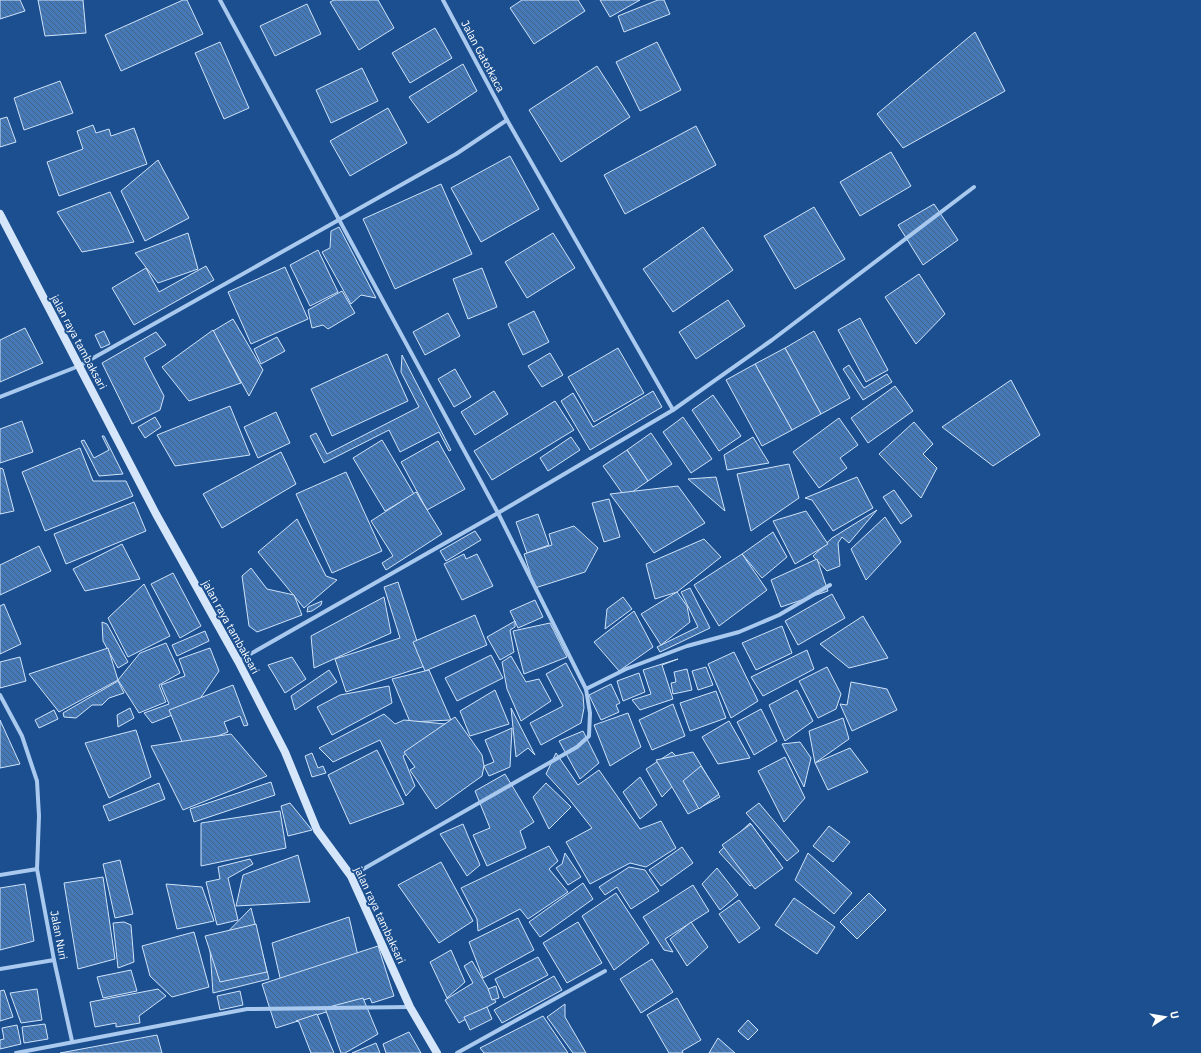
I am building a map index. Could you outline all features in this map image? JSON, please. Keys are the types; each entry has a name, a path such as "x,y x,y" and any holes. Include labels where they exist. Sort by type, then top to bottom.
{"street":[{"path":"220,0 498,514 586,689 590,714 589,736 576,747 351,876"},
{"name":"Jalan Gatotkaca","path":"443,0 507,120 673,410"},
{"path":"0,396 79,366 456,154 507,120"},
{"path":"238,661 498,514 673,410 772,340 974,187"},
{"name":"jalan raya tambaksari","path":"0,214 156,514 238,661 285,752 317,830 351,876 410,1007 437,1053"},
{"path":"586,689 626,669 687,646 739,632 780,615 830,585"},
{"name":"Jalan Nuri","path":"0,695 22,736 37,781 39,816 37,869 54,960 72,1041"},
{"path":"0,875 37,869"},
{"path":"0,969 54,960"},
{"path":"457,1053 605,972"},
{"path":"16,1053 247,1008 410,1007"}],"building":[{"path":"0,0 20,0 25,11 0,19"},
{"path":"38,0 83,0 86,33 45,36"},
{"path":"183,0 187,0 203,34 121,71 105,35"},
{"path":"334,0 378,0 394,28 359,50 330,2"},
{"path":"522,0 578,0 585,11 534,44 510,8"},
{"path":"600,0 640,0 610,17"},
{"path":"658,0 664,0 670,14 624,32 618,16"},
{"path":"307,4 321,34 275,56 260,26"},
{"path":"435,28 452,58 410,83 392,53"},
{"path":"975,32 1005,91 903,148 877,114"},
{"path":"220,42 249,108 224,119 195,53"},
{"path":"657,42 681,90 640,111 616,62"},
{"path":"463,64 477,91 428,123 409,97"},
{"path":"597,66 630,117 561,162 529,110"},
{"path":"362,68 378,101 331,123 316,90"},
{"path":"60,81 73,113 24,130 14,98"},
{"path":"388,108 407,143 350,176 330,141"},
{"path":"7,117 16,142 0,147 0,119"},
{"path":"93,125 96,133 109,129 111,136 134,128 147,164 59,196 47,162 83,149 77,131"},
{"path":"696,126 716,165 625,214 604,175"},
{"path":"891,152 911,186 860,216 840,182"},
{"path":"510,156 539,209 481,242 451,188"},
{"path":"158,160 189,218 145,241 121,191"},
{"path":"441,184 472,254 395,289 363,219"},
{"path":"110,192 134,242 82,252 57,212"},
{"path":"934,204 958,240 923,265 898,225"},
{"path":"814,207 845,259 795,289 764,236"},
{"path":"339,227 376,298 361,295 351,304 322,252 330,248 331,231"},
{"path":"703,227 733,270 673,312 643,269"},
{"path":"188,233 198,269 158,283 135,253"},
{"path":"553,233 575,268 527,298 505,262"},
{"path":"318,250 338,292 310,306 290,265"},
{"path":"206,266 214,280 134,325 112,288 146,268 159,292"},
{"path":"285,267 308,319 251,344 228,292"},
{"path":"482,268 497,307 468,319 453,279"},
{"path":"919,274 945,314 916,344 885,297"},
{"path":"342,291 355,313 328,329 323,325 312,328 308,310"},
{"path":"728,300 745,326 696,359 679,332"},
{"path":"534,311 549,342 523,355 508,324"},
{"path":"448,313 460,336 425,355 413,332"},
{"path":"860,318 888,370 866,382 838,330"},
{"path":"233,319 263,370 249,396 213,331"},
{"path":"25,328 43,363 0,382 0,340"},
{"path":"213,330 241,383 189,401 162,367"},
{"path":"104,331 110,344 101,348 95,335"},
{"path":"814,331 850,398 821,414 785,348"},
{"path":"156,332 166,345 144,358 164,396 160,410 132,424 102,363"},
{"path":"277,337 285,351 261,364 254,349"},
{"path":"618,348 644,393 594,422 568,377"},
{"path":"785,348 821,414 792,430 755,364"},
{"path":"550,353 563,375 542,387 528,366"},
{"path":"387,354 408,401 332,436 311,389"},
{"path":"402,355 451,450 449,451 439,432 400,452 389,430 324,463 310,436 316,433 327,454 419,407 401,372"},
{"path":"755,364 792,430 762,446 726,380"},
{"path":"849,365 864,388 887,374 892,382 863,400 843,369"},
{"path":"455,369 471,397 454,407 438,379"},
{"path":"1011,380 1040,435 993,466 942,427"},
{"path":"895,386 913,411 868,443 851,418"},
{"path":"494,391 508,414 475,435 461,412"},
{"path":"653,391 662,407 590,450 561,401 573,393 593,427"},
{"path":"713,395 741,436 719,451 692,410"},
{"path":"555,401 574,430 492,480 474,451"},
{"path":"230,406 250,455 175,466 157,435"},
{"path":"276,412 290,443 258,458 244,427"},
{"path":"155,417 161,427 145,438 138,427"},
{"path":"683,417 712,459 691,473 663,432"},
{"path":"839,418 858,445 840,458 847,468 819,488 793,452"},
{"path":"22,421 33,452 0,463 0,429"},
{"path":"914,422 933,444 923,454 937,468 921,498 879,454"},
{"path":"651,433 672,464 648,481 627,450"},
{"path":"102,436 104,436 123,474 99,476 81,441 84,440 94,458 109,450"},
{"path":"571,437 580,450 548,471 540,458"},
{"path":"753,437 769,463 727,470 724,455"},
{"path":"382,440 414,494 385,511 353,458"},
{"path":"438,441 465,489 427,510 401,462"},
{"path":"80,448 93,481 126,481 133,496 45,531 22,472"},
{"path":"627,450 648,481 625,497 603,466"},
{"path":"281,452 296,484 222,528 203,494"},
{"path":"789,464 799,498 751,531 737,474"},
{"path":"0,468 3,469 14,511 0,514"},
{"path":"346,472 382,551 332,573 296,494"},
{"path":"716,477 725,511 688,479"},
{"path":"857,477 873,508 833,531 812,500 805,498"},
{"path":"678,486 705,523 654,553 610,494"},
{"path":"894,490 912,516 901,524 883,497"},
{"path":"416,492 442,534 386,570 382,563 393,556 371,521"},
{"path":"609,499 620,537 604,542 592,503"},
{"path":"134,502 146,531 66,564 54,534"},
{"path":"877,510 849,543 842,537 838,543 840,566 827,571 813,556 832,538"},
{"path":"806,511 828,544 795,564 773,521"},
{"path":"538,514 549,545 527,553 516,522"},
{"path":"885,517 901,542 866,580 851,549"},
{"path":"297,519 326,576 337,580 304,608 258,552"},
{"path":"574,526 598,548 585,572 535,588 524,554 552,545 549,534"},
{"path":"475,531 481,540 446,561 440,551"},
{"path":"773,532 787,557 762,578 742,554"},
{"path":"704,539 721,557 677,592 655,599 646,564"},
{"path":"122,544 140,579 85,591 73,569"},
{"path":"39,546 51,571 0,595 0,565"},
{"path":"464,554 466,559 477,554 493,586 462,600 444,564"},
{"path":"742,554 767,590 719,626 694,585"},
{"path":"817,559 828,591 781,607 771,580"},
{"path":"251,568 267,589 294,595 302,615 257,632 249,626 242,576"},
{"path":"173,573 201,626 180,638 151,584"},
{"path":"398,582 425,666 346,692 335,659 400,638 384,587"},
{"path":"144,584 170,636 128,657 108,618"},
{"path":"690,588 710,628 660,652 657,647 698,627 681,592"},
{"path":"677,592 687,606 690,622 661,645 641,614"},
{"path":"832,594 845,618 798,645 785,621"},
{"path":"384,597 391,633 314,668 311,636"},
{"path":"623,597 632,609 605,629 607,609"},
{"path":"535,600 543,617 518,628 510,611"},
{"path":"322,601 321,605 312,611 307,612 308,607"},
{"path":"4,604 21,644 0,654 0,606"},
{"path":"634,611 653,647 619,671 594,642"},
{"path":"475,615 487,645 425,671 413,642"},
{"path":"863,616 888,658 849,668 820,644"},
{"path":"515,621 515,627 510,630 514,652 500,660 487,637"},
{"path":"102,622 107,624 128,662 118,668 103,641"},
{"path":"550,623 567,657 524,674 513,631"},
{"path":"782,626 792,653 756,670 742,643"},
{"path":"205,631 209,641 177,656 172,645"},
{"path":"166,643 180,673 159,685 166,702 139,713 118,680 140,653"},
{"path":"108,648 118,680 59,712 29,674"},
{"path":"210,648 219,671 195,706 152,723 144,713 169,704 161,685 185,676 179,659"},
{"path":"807,650 814,669 763,696 751,677"},
{"path":"734,652 758,701 731,718 708,664"},
{"path":"491,655 503,678 457,701 445,678"},
{"path":"511,656 526,682 539,679 551,701 521,721 507,689 502,662"},
{"path":"20,657 26,681 0,688 0,662"},
{"path":"292,657 306,679 285,693 268,665"},
{"path":"678,659 662,665 673,699 640,710 632,700 651,694 643,670"},
{"path":"566,663 583,695 584,708 581,723 541,745 530,723 563,706 546,674"},
{"path":"706,667 713,685 698,690 692,671"},
{"path":"827,667 841,694 836,709 818,718 799,681"},
{"path":"687,669 692,690 673,694 671,683 676,682 674,672"},
{"path":"329,670 337,682 295,710 291,696"},
{"path":"429,670 451,720 410,722 392,679"},
{"path":"639,673 645,692 623,701 617,681"},
{"path":"118,681 124,693 109,698 102,705 92,705 76,718 64,717 63,713"},
{"path":"851,682 887,689 897,710 852,731 840,704 847,705"},
{"path":"611,684 620,703 616,705 619,712 601,720 589,695"},
{"path":"233,685 248,725 244,726 240,716 224,722 228,732 185,749 169,710"},
{"path":"389,686 392,703 332,735 317,707 340,695"},
{"path":"495,690 509,724 470,736 460,711"},
{"path":"797,690 813,721 785,741 769,705"},
{"path":"716,691 726,718 690,731 680,703"},
{"path":"673,704 685,736 652,750 639,720"},
{"path":"130,708 134,718 118,727 117,715"},
{"path":"511,708 535,755 528,748 516,757"},
{"path":"761,709 777,741 754,755 737,722"},
{"path":"54,710 58,719 39,728 35,720"},
{"path":"628,713 641,747 610,766 594,725"},
{"path":"384,714 395,724 404,720 445,724 403,756 415,786 406,796 380,740 333,762 319,748"},
{"path":"455,717 482,755 484,766 482,776 436,809 410,770 415,767 404,752"},
{"path":"843,718 849,739 815,763 809,731"},
{"path":"0,720 20,764 0,768"},
{"path":"729,721 750,758 718,764 702,737"},
{"path":"512,728 510,767 489,776 484,766 494,762 485,740"},
{"path":"136,730 151,777 109,798 85,743"},
{"path":"583,731 599,763 580,779 559,741"},
{"path":"231,734 267,776 183,810 151,746"},
{"path":"800,742 811,758 804,787 782,744"},
{"path":"850,748 868,772 828,790 815,763"},
{"path":"377,750 404,804 350,824 328,775"},
{"path":"672,752 689,769 662,797 646,769"},
{"path":"693,752 720,797 688,814 656,760"},
{"path":"312,753 318,768 323,766 326,773 312,777 305,756"},
{"path":"556,753 578,785 599,770 640,829 661,821 676,848 646,867 630,863 590,884 566,842 592,828 569,799 546,774"},
{"path":"785,757 805,798 784,822 758,771"},
{"path":"701,766 719,794 699,809 683,781"},
{"path":"505,774 534,822 520,831 526,848 487,866 473,835 490,828 475,791"},
{"path":"640,777 657,805 640,819 623,792"},
{"path":"271,782 275,795 194,822 190,809"},
{"path":"159,783 165,799 109,821 103,806"},
{"path":"546,783 571,807 549,829 533,797"},
{"path":"290,803 312,830 288,836 281,806"},
{"path":"759,803 799,851 787,861 746,813"},
{"path":"280,811 286,848 201,866 201,823"},
{"path":"750,823 780,864 750,886 719,852"},
{"path":"463,824 480,865 467,876 440,834"},
{"path":"751,824 783,868 755,889 722,845"},
{"path":"829,826 850,842 833,862 813,846"},
{"path":"549,846 558,861 549,869 568,892 528,919 520,909 478,931 477,919 461,888"},
{"path":"682,847 693,863 661,886 649,870"},
{"path":"565,853 581,877 568,885 556,868 562,864"},
{"path":"808,853 852,893 834,914 795,880"},
{"path":"298,855 310,902 236,906 243,875"},
{"path":"250,859 253,864 228,878 238,920 217,925 206,882 220,879 218,867"},
{"path":"120,860 133,914 115,918 103,864"},
{"path":"441,862 473,921 439,943 398,885"},
{"path":"629,867 645,870 659,891 631,909 617,887 605,895 599,887"},
{"path":"717,868 738,895 720,910 702,884"},
{"path":"103,877 115,959 78,969 64,883"},
{"path":"583,883 593,899 540,937 529,922"},
{"path":"25,884 34,941 0,950 0,888"},
{"path":"166,884 202,887 214,921 177,929"},
{"path":"693,885 709,911 665,939 673,952 664,950 643,917"},
{"path":"616,893 649,943 614,970 582,916"},
{"path":"869,893 886,910 857,939 840,922"},
{"path":"794,898 835,927 817,954 775,925"},
{"path":"739,900 760,928 739,943 719,914"},
{"path":"251,908 269,979 213,993 210,950"},
{"path":"349,917 358,956 284,995 272,943"},
{"path":"518,918 534,950 483,978 469,942"},
{"path":"124,922 131,925 134,962 118,968 113,923"},
{"path":"578,922 602,963 567,983 543,943"},
{"path":"691,922 708,947 687,966 670,939"},
{"path":"256,924 267,972 220,982 205,936"},
{"path":"194,932 209,987 172,997 150,976 142,946"},
{"path":"378,946 394,996 372,1003 370,998 276,1028 262,984"},
{"path":"451,950 465,982 447,998 430,962"},
{"path":"538,957 548,975 504,998 495,979"},
{"path":"652,959 673,992 641,1013 620,979"},
{"path":"472,961 496,1002 459,1023 445,1000 473,983 464,966"},
{"path":"131,970 137,991 103,998 97,977"},
{"path":"554,976 562,990 502,1023 494,1010"},
{"path":"496,986 499,998 492,1000 488,989"},
{"path":"37,989 42,1020 21,1023 10,993"},
{"path":"158,989 166,996 139,1016 140,1023 116,1027 116,1023 95,1027 90,1002"},
{"path":"4,990 13,1017 0,1021 0,991"},
{"path":"240,991 243,1005 220,1010 217,996"},
{"path":"363,998 378,1034 345,1053 341,1053 325,1008"},
{"path":"677,998 701,1040 682,1051 683,1053 669,1053 647,1015"},
{"path":"565,1004 565,1017 586,1053 573,1053 547,1017"},
{"path":"487,1007 492,1019 470,1030 464,1017"},
{"path":"317,1014 334,1053 311,1053 299,1022 296,1021"},
{"path":"543,1016 568,1053 484,1053 480,1048"},
{"path":"748,1020 758,1030 748,1040 738,1031"},
{"path":"45,1024 48,1039 24,1043 22,1027"},
{"path":"17,1025 21,1044 0,1049 0,1040 4,1039 2,1028"},
{"path":"409,1032 421,1053 386,1053 383,1044"},
{"path":"157,1035 162,1053 60,1053"},
{"path":"718,1038 735,1053 709,1053"},
{"path":"376,1043 380,1053 352,1053"}]}
